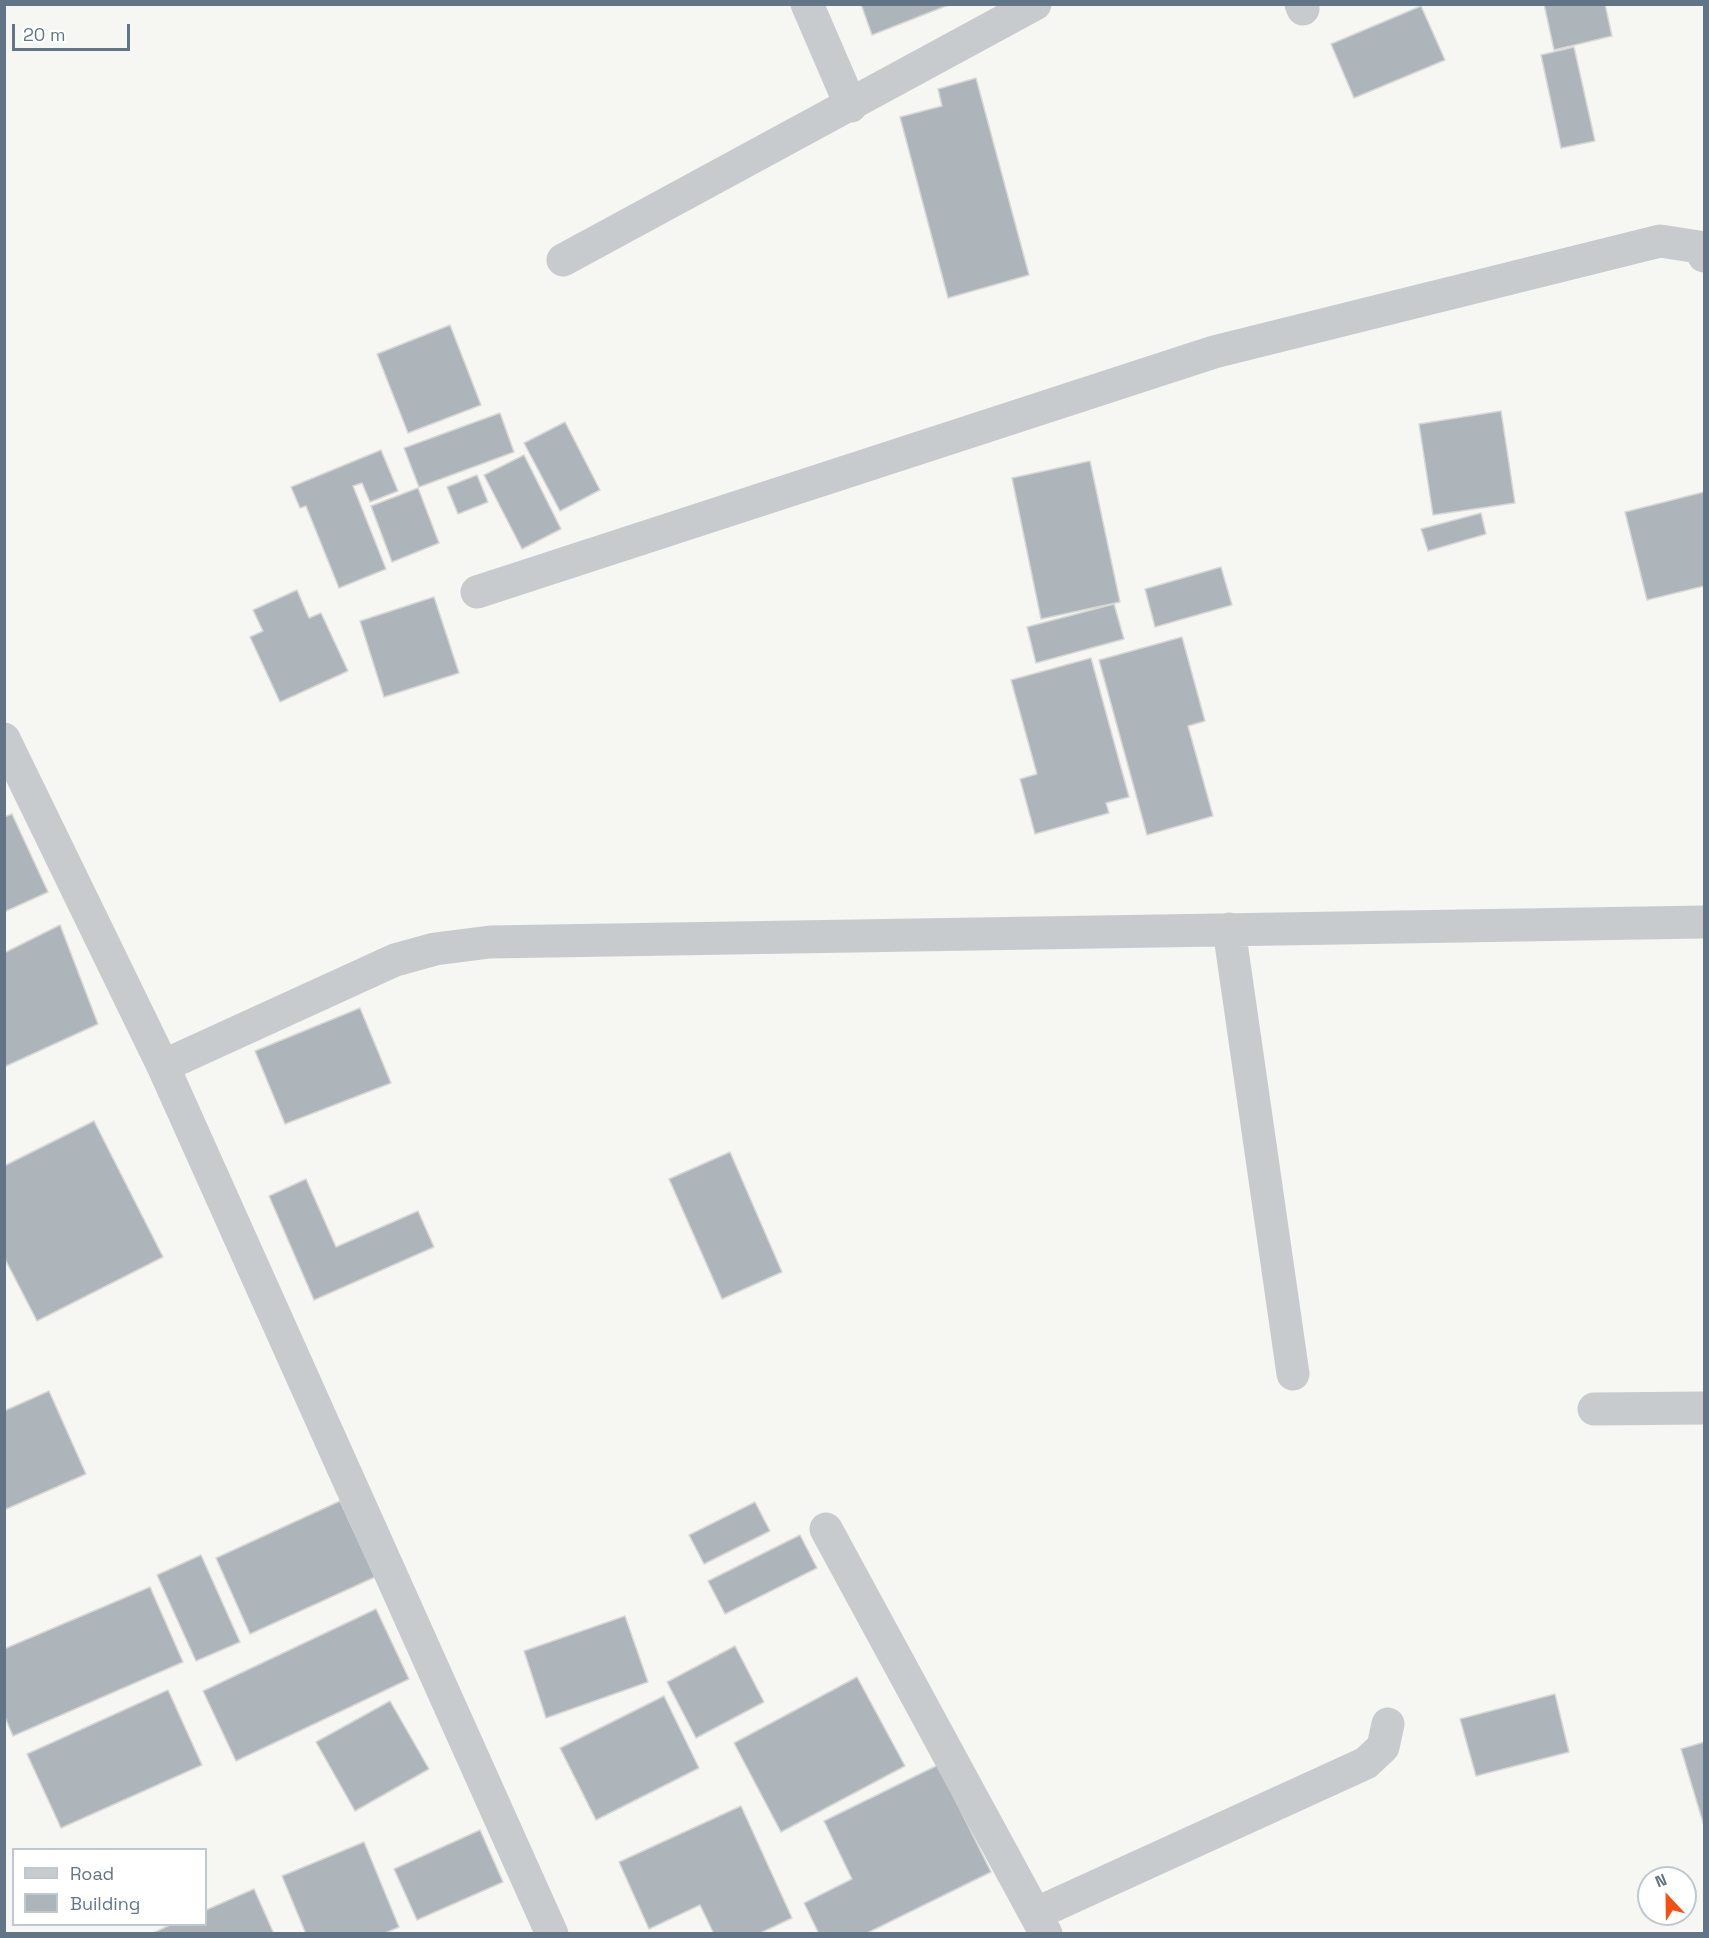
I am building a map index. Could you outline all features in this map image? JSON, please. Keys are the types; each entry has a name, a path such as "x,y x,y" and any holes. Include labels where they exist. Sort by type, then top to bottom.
{"street":[{"path":"807,4 851,106"},
{"path":"563,260 851,106 1035,4"},
{"path":"477,592 1214,352 1660,240 1699,247 1704,256"},
{"path":"4,739 163,1066 552,1934"},
{"path":"163,1066 395,960 435,949 479,943 1704,922"},
{"path":"1229,930 1293,1374"},
{"path":"1594,1409 1704,1408"},
{"path":"826,1530 1041,1924 1366,1763 1383,1747 1388,1724"}],"building":[{"path":"861,4 951,4 872,35"},
{"path":"1544,4 1605,4 1612,36 1554,50"},
{"path":"1421,6 1445,60 1354,98 1331,44"},
{"path":"1574,47 1595,141 1561,148 1541,55"},
{"path":"976,78 1029,275 948,298 900,117 942,106 938,89"},
{"path":"450,325 481,405 408,433 377,354"},
{"path":"1501,411 1515,503 1433,515 1419,424"},
{"path":"500,413 514,452 419,487 404,448"},
{"path":"565,422 600,490 560,511 524,443"},
{"path":"381,450 398,491 370,502 362,483 353,486 386,569 339,588 306,506 300,508 291,487"},
{"path":"524,455 561,529 522,549 484,475"},
{"path":"1090,461 1120,602 1041,619 1012,478"},
{"path":"477,475 488,502 458,514 447,487"},
{"path":"418,488 439,543 392,562 371,506"},
{"path":"1704,492 1704,586 1647,600 1625,512"},
{"path":"1481,513 1486,534 1428,551 1421,529"},
{"path":"1221,567 1232,605 1155,627 1145,589"},
{"path":"297,590 309,618 321,613 348,671 280,702 250,637 263,631 253,610"},
{"path":"434,597 459,673 384,697 360,621"},
{"path":"1114,604 1124,639 1036,663 1027,627"},
{"path":"1182,637 1205,721 1188,726 1213,816 1147,835 1099,660"},
{"path":"1091,658 1129,797 1106,803 1109,813 1035,834 1020,779 1037,774 1011,680"},
{"path":"12,814 48,892 4,912 4,817"},
{"path":"60,925 98,1024 4,1067 4,953"},
{"path":"360,1008 391,1083 285,1124 255,1051"},
{"path":"94,1121 163,1257 37,1321 4,1257 4,1166"},
{"path":"730,1152 782,1272 722,1299 669,1179"},
{"path":"306,1179 336,1247 418,1211 434,1247 314,1300 269,1196"},
{"path":"49,1391 86,1474 4,1510 4,1411"},
{"path":"340,1501 375,1577 250,1634 216,1558"},
{"path":"755,1502 770,1531 704,1564 689,1535"},
{"path":"800,1535 817,1568 725,1614 708,1581"},
{"path":"201,1555 240,1642 196,1661 157,1575"},
{"path":"150,1587 183,1662 13,1736 4,1715 4,1649"},
{"path":"376,1609 409,1679 236,1761 203,1691"},
{"path":"625,1616 648,1682 546,1718 524,1651"},
{"path":"735,1646 764,1702 696,1738 667,1682"},
{"path":"857,1677 905,1766 781,1832 734,1743"},
{"path":"168,1690 202,1765 61,1828 27,1754"},
{"path":"1555,1694 1569,1752 1476,1776 1460,1719"},
{"path":"664,1696 699,1768 596,1820 560,1748"},
{"path":"390,1701 429,1769 355,1811 316,1742"},
{"path":"1704,1742 1704,1826 1681,1749"},
{"path":"938,1765 991,1872 865,1934 819,1934 804,1903 852,1879 824,1821"},
{"path":"741,1806 792,1918 758,1934 714,1934 700,1905 649,1929 619,1862"},
{"path":"480,1830 503,1882 417,1920 394,1869"},
{"path":"364,1842 399,1927 383,1934 306,1934 282,1876"},
{"path":"254,1889 274,1934 151,1934 168,1926 207,1926 207,1910"}]}
